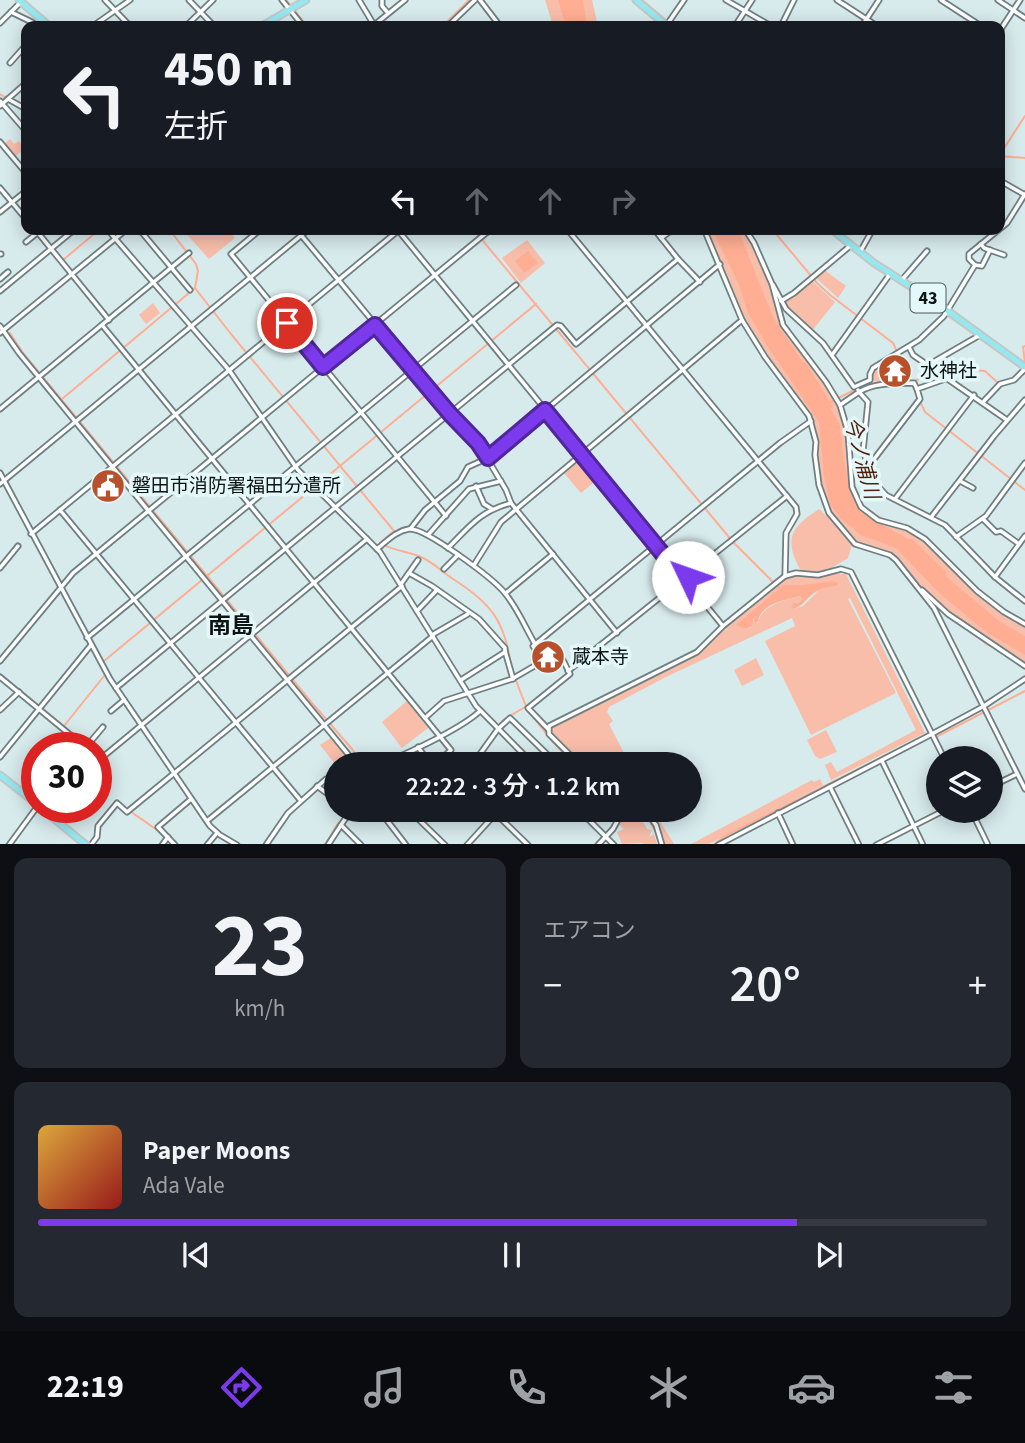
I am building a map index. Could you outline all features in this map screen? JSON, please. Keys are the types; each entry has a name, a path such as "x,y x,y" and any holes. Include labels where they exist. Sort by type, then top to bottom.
{"main road":[{"path":"271,21 306,0"},
{"path":"636,0 661,21"},
{"path":"21,1 38,21"},
{"name":"43","path":"838,235 890,274 948,310 1025,368"},
{"path":"0,775 21,792"},
{"path":"59,823 86,844"}],"street":[{"path":"105,0 125,21"},
{"path":"100,21 130,0"},
{"path":"189,0 209,21"},
{"path":"191,21 213,0"},
{"path":"282,0 299,21"},
{"path":"359,0 371,21"},
{"path":"382,0 382,6 388,13"},
{"path":"379,21 405,0"},
{"path":"454,21 477,0 496,21"},
{"path":"670,21 684,0"},
{"path":"726,0 762,21"},
{"path":"738,21 752,0"},
{"path":"784,21 794,0"},
{"path":"837,0 866,20 879,0"},
{"path":"941,0 973,21"},
{"path":"998,0 1025,18"},
{"path":"1005,23 1020,0"},
{"path":"0,23 21,1"},
{"path":"10,12 32,21"},
{"path":"9,63 21,51"},
{"path":"21,87 1,104 21,126"},
{"path":"8,99 21,107"},
{"path":"0,142 21,167"},
{"path":"1005,183 1025,195 1005,224"},
{"path":"0,188 21,213"},
{"path":"0,212 21,195"},
{"path":"26,242 32,235"},
{"path":"40,235 109,320"},
{"path":"0,291 68,235"},
{"path":"112,235 229,370 296,466 377,549 480,711 521,752"},
{"path":"120,235 1,330 348,752"},
{"path":"144,235 190,290"},
{"path":"254,235 231,254 446,516"},
{"path":"31,534 393,235"},
{"path":"403,235 723,626"},
{"path":"0,661 74,573 484,235"},
{"path":"572,235 796,508 797,514 786,533 785,576"},
{"path":"659,235 700,282"},
{"path":"661,238 665,235"},
{"path":"707,235 742,320 811,421 816,442 819,485 829,513 853,542 890,555 948,614 1025,666"},
{"path":"749,235 786,309 823,343 868,402 863,452 876,484 886,495 945,525 995,577 1025,601"},
{"path":"860,253 870,235"},
{"path":"990,250 982,266 975,265 970,259 969,254 992,235"},
{"path":"2,483 302,236 450,414 478,443 511,503 617,633"},
{"path":"981,244 1004,255"},
{"path":"781,301 851,245"},
{"path":"901,281 927,251"},
{"path":"0,409 189,253"},
{"path":"116,688 557,325 561,326 576,344 678,259"},
{"path":"377,549 394,535 411,528 425,510 460,481 468,467 488,458 720,264"},
{"path":"856,386 870,380 873,368 919,340 948,310 975,265"},
{"path":"0,279 8,272"},
{"path":"832,355 890,274"},
{"path":"772,284 783,325 840,405 848,432 852,487 861,507 878,520 907,528 925,539 977,591 1025,624"},
{"path":"87,638 516,285"},
{"path":"474,565 501,522 742,320"},
{"path":"102,325 440,735 452,750 449,752"},
{"path":"928,365 980,335"},
{"path":"909,347 913,355 1007,420"},
{"path":"983,402 1000,384 1014,380 1025,368"},
{"path":"917,389 948,378"},
{"path":"840,405 870,386 912,383 917,389 919,400 868,467"},
{"path":"895,499 974,395"},
{"path":"931,516 1025,400"},
{"path":"535,644 758,461 811,421"},
{"path":"957,537 983,519 1025,463"},
{"path":"0,473 2,483 116,688 207,822 217,833 235,844"},
{"path":"428,534 469,489 501,481"},
{"path":"959,481 973,488"},
{"path":"476,486 484,503 492,509"},
{"path":"568,671 787,496"},
{"path":"447,548 480,515 511,503"},
{"path":"60,510 301,800"},
{"path":"983,519 996,532 1001,531 1019,544"},
{"path":"411,528 428,534 474,565 505,593 542,661 548,664 563,660 570,674 528,708 567,752"},
{"path":"995,577 1025,536"},
{"path":"112,750 367,539"},
{"path":"0,568 18,546"},
{"path":"505,593 553,554"},
{"path":"444,569 458,555"},
{"path":"86,844 97,837 99,826 117,803 129,811 401,585 418,560"},
{"path":"548,729 697,652 723,626 785,576 796,573 818,575 841,569 851,572 938,746"},
{"path":"409,573 482,621 505,648 513,679"},
{"path":"916,584 934,608 1025,789"},
{"path":"417,611 436,591"},
{"path":"207,822 433,636 468,614"},
{"path":"0,757 91,645"},
{"path":"461,680 505,651"},
{"path":"425,718 444,701 513,679 542,661"},
{"path":"0,677 69,732"},
{"path":"719,844 984,706 1025,679"},
{"path":"0,710 6,708 19,692"},
{"path":"111,711 124,700"},
{"path":"408,752 480,711"},
{"path":"481,752 510,718 545,752"},
{"path":"99,732 103,727"},
{"path":"418,747 422,752"},
{"path":"882,761 923,844"},
{"path":"1003,781 1017,774"},
{"path":"267,844 288,813 324,781"},
{"path":"317,786 324,791"},
{"path":"830,786 859,844"},
{"path":"174,844 158,827 191,799"},
{"path":"778,813 793,844"},
{"path":"878,844 926,820"},
{"path":"329,844 342,822"},
{"path":"388,822 404,844"},
{"path":"421,822 444,844"},
{"path":"468,844 487,822"},
{"path":"506,822 527,844"},
{"path":"591,822 613,844"},
{"path":"599,844 616,822"},
{"path":"654,822 662,844"},
{"path":"10,844 25,823"},
{"path":"977,823 988,844"},
{"path":"341,825 360,844"},
{"path":"208,844 217,833"},
{"path":"163,844 167,838"},
{"path":"726,839 728,844"}],"shaded area":[{"path":"545,0 592,0 597,21 551,21"},
{"path":"558,0 583,0 586,21 564,21"},
{"path":"10,139 14,144 19,141 21,152 13,158 2,145"},
{"path":"187,235 233,235 235,238 209,259"},
{"path":"706,235 749,235 786,330 812,363 841,409 850,444 852,487 861,507 917,534 988,600 1025,624 1025,666 1013,657 986,645 949,616 888,556 861,546 851,539 853,542 848,558 828,570 807,573 846,574 925,733 831,780 825,765 831,762 837,772 916,730 850,598 848,599 896,693 811,735 765,641 795,626 792,618 609,707 607,712 613,721 609,724 623,752 563,750 548,730 698,654 724,629 727,631 725,626 771,586 802,573 791,544 795,529 809,516 819,509 841,529 829,513 819,487 812,426 746,323 730,294","holes":["837,582 837,585 820,589 803,606 794,609 792,607 802,599 799,596 769,608 758,623 755,623 753,617 751,627 746,629 737,625 783,585"]},
{"path":"715,235 740,235 773,317 814,379 840,425 846,486 855,510 912,541 948,578 999,621 1025,636 1025,655 986,632 938,592 896,548 861,535 841,519 830,504 824,476 819,422 766,344 748,313 739,285"},
{"path":"527,240 545,263 521,283 502,258"},
{"path":"528,251 538,263 524,273 515,261"},
{"path":"823,269 846,286 838,298 815,277"},
{"path":"811,280 835,302 812,331 784,306 783,301"},
{"path":"153,303 160,313 146,324 139,315"},
{"path":"899,355 911,379 873,381 873,371"},
{"path":"582,459 598,479 581,493 564,473"},
{"path":"833,581 838,585 819,590 794,609 791,607 794,603 802,599 799,596 768,607 758,622 755,623 753,617 752,626 746,629 736,625 783,585"},
{"path":"756,658 764,675 742,686 734,670"},
{"path":"407,701 428,728 402,748 382,722"},
{"path":"826,730 837,752 820,759 815,756 807,740"},
{"path":"332,737 344,752 326,752 320,745"},
{"path":"820,779 823,785 709,844 691,844 812,780 814,782"},
{"path":"654,822 660,822 674,844 664,844"},
{"path":"617,823 644,823 647,829 652,830 649,837 654,834 657,844 622,844 617,832 624,829"}],"waterway":[{"path":"286,0 291,6"},
{"path":"448,21 469,0"},
{"path":"642,0 667,21"},
{"path":"295,11 303,21"},
{"path":"0,94 6,98"},
{"path":"1005,147 1025,116"},
{"path":"1005,156 1025,158"},
{"path":"63,260 93,235"},
{"path":"62,399 195,288 198,271 196,264 174,235"},
{"path":"478,235 733,542 779,588"},
{"path":"777,235 817,283 893,343 925,412 1025,490"},
{"path":"195,288 394,531 380,543 425,559 477,596 500,625 511,666"},
{"path":"104,661 536,304"},
{"path":"10,333 23,353 354,752"},
{"path":"1025,346 1025,363"},
{"name":"今ノ浦川","path":"804,365 829,406"},
{"path":"829,403 864,385 884,381 912,382 946,367 985,371 998,383"},
{"name":"今ノ浦川","path":"842,464 850,499 862,515"},
{"name":"今ノ浦川","path":"911,542 943,573"},
{"path":"0,674 71,732"},
{"path":"64,726 104,676"},
{"path":"515,678 527,709"},
{"path":"936,737 1025,691"},
{"path":"489,739 503,720 525,707"},
{"path":"530,713 564,752"},
{"path":"714,844 725,836 928,734"},
{"path":"118,802 166,838"},
{"path":"326,844 340,822"},
{"path":"650,822 658,836"}],"place":[{"name":"水神社","path":"895,371"},
{"name":"磐田市消防署福田分遣所","path":"108,486"},
{"name":"蔵本寺","path":"548,657"}],"district":[{"name":"南島","path":"231,625"}],"route":[{"path":"287,323 323,367 375,325 488,458 545,410 684,580 688,577"}]}
